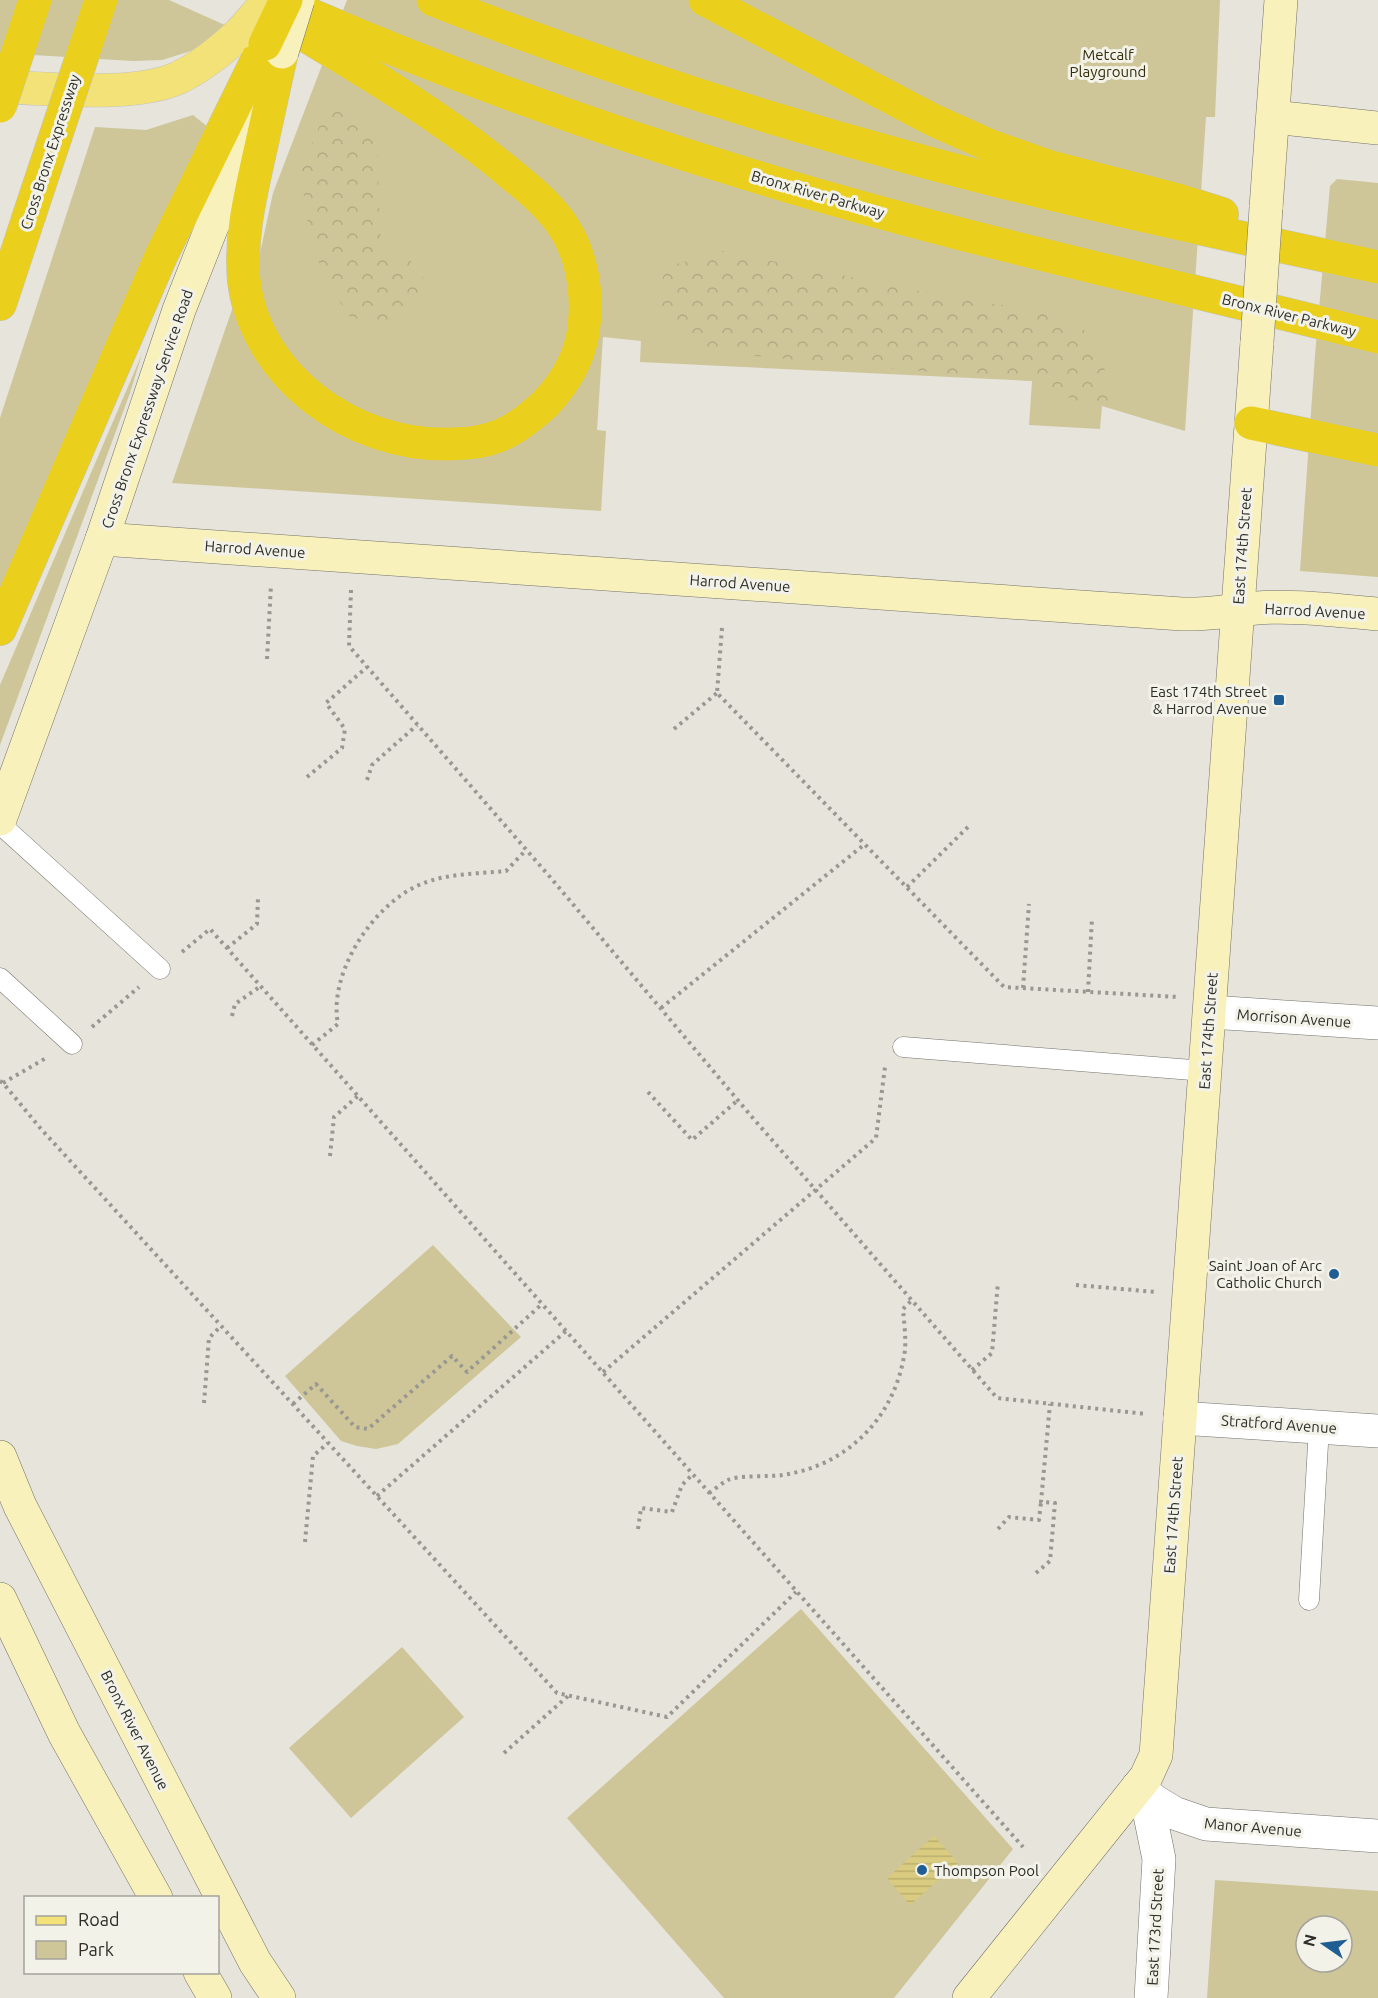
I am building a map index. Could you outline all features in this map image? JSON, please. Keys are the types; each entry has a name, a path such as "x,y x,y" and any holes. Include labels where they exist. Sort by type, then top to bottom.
{"highway":[{"path":"0,106 35,0"},
{"name":"Cross Bronx Expressway","path":"0,303 100,0"},
{"path":"248,0 457,131 529,189 562,224 572,242 585,287 584,332 569,373 555,393 537,412 519,426 501,435 459,444 412,442 387,437 342,419 322,405 305,391 274,356 263,338 249,304 244,278 263,43"},
{"name":"Bronx River Parkway","path":"275,0 516,96 756,177 932,226 1378,338"},
{"path":"0,629 161,256 285,0"},
{"path":"433,0 546,44 616,68 725,104 867,146 969,174 1173,223 1378,266"},
{"path":"705,0 933,120 991,146 1051,167 1178,200 1378,266"},
{"path":"1251,423 1378,450"}],"main road":[{"path":"0,87 112,90 153,86 189,72 221,50 263,43 269,0"},
{"name":"Cross Bronx Expressway Service Road","path":"0,821 102,539 179,310 263,43 298,0"},
{"name":"East 174th Street","path":"969,1998 1138,1787 1156,1755 1281,0"},
{"path":"1273,117 1378,128"},
{"name":"Harrod Avenue","path":"102,539 1197,615 1256,608 1378,614"},
{"name":"Bronx River Avenue","path":"0,1457 20,1506 178,1814 255,1962 279,1998"},
{"path":"0,1599 64,1733 155,1896"},
{"path":"201,1974 215,1998"}],"street":[{"name":"Morrison Avenue","path":"1210,1006 1378,1023"},
{"name":"Stratford Avenue","path":"1180,1418 1378,1431"},
{"name":"Manor Avenue","path":"1138,1787 1154,1801 1174,1813 1206,1824 1378,1836"},
{"name":"East 173rd Street","path":"1138,1787 1150,1815 1159,1859 1151,1998"}],"lane":[{"path":"0,821 160,969"},
{"path":"0,978 72,1044"},
{"path":"903,1047 1206,1071"},
{"path":"1309,1600 1318,1427"}],"path":[{"path":"267,659 273,551"},
{"path":"352,556 349,646 997,1398 1180,1418"},
{"path":"674,729 717,693 722,628"},
{"path":"307,777 342,747 345,729 326,703 366,667"},
{"path":"717,693 1004,987 1088,992 1210,1006"},
{"path":"367,780 372,765 417,725"},
{"path":"907,887 969,826"},
{"path":"661,1008 865,844"},
{"path":"312,1045 338,1024 335,1010 343,973 351,955 378,914 419,885 453,875 506,871 526,850"},
{"path":"226,948 256,924 258,898"},
{"path":"1023,988 1029,904"},
{"path":"1088,992 1092,918"},
{"path":"796,1592 667,1717 557,1693 41,1129 2,1082 72,1044 210,929 1023,1847"},
{"path":"232,1016 235,1004 261,986"},
{"path":"603,1372 876,1138 887,1045 903,1047"},
{"path":"648,1092 692,1140 738,1100"},
{"path":"330,1156 334,1117 358,1096"},
{"path":"972,1370 992,1353 998,1282"},
{"path":"1076,1285 1189,1295"},
{"path":"710,1494 730,1479 783,1475 800,1471 838,1455 858,1441 880,1418 892,1397 900,1375 905,1349 903,1309 912,1300"},
{"path":"293,1404 316,1384 355,1427 368,1429 452,1356 467,1372 542,1304"},
{"path":"204,1403 209,1338 221,1326"},
{"path":"377,1496 566,1331"},
{"path":"998,1529 1010,1517 1040,1520 1050,1404"},
{"path":"305,1542 314,1456 328,1443"},
{"path":"638,1529 641,1508 672,1512 682,1485 693,1474"},
{"path":"1036,1573 1050,1561 1055,1503 1041,1502"},
{"path":"504,1753 568,1695"}],"green space":[{"path":"0,0 169,0 227,26 191,51 162,60 133,61 0,53"},
{"name":"Metcalf Playground","path":"347,0 1220,0 1215,117 1206,117 1185,431 1102,406 1100,429 1029,425 1032,381 640,362 641,341 603,337 597,430 606,431 601,511 172,483 235,301 259,258 273,193"},
{"path":"355,108 377,140 381,249 406,255 423,277 421,299 393,327 350,317 322,275 307,218 300,169 325,114"},
{"path":"193,115 208,127 112,332 0,587 0,418 95,127 146,130"},
{"path":"1337,179 1378,183 1378,577 1300,571 1315,355 1330,186"},
{"path":"722,251 965,300 1055,312 1090,334 1116,397 1104,405 1077,401 1033,381 697,351 656,302 666,267"},
{"path":"142,354 130,393 0,745 0,685"},
{"path":"433,1245 521,1337 398,1444 376,1449 341,1441 285,1376"},
{"path":"801,1609 1013,1849 894,1998 724,1998 567,1818"},
{"path":"402,1647 464,1717 351,1818 289,1748"},
{"path":"1215,1880 1378,1891 1378,1998 1207,1998"}],"shaded area":[{"name":"Thompson Pool","path":"934,1836 958,1863 910,1905 887,1878"}],"place":[{"name":"East 174th Street & Harrod Avenue","path":"1279,700"},
{"name":"Saint Joan of Arc Catholic Church","path":"1334,1274"},
{"name":"Thompson Pool","path":"922,1870"}]}
